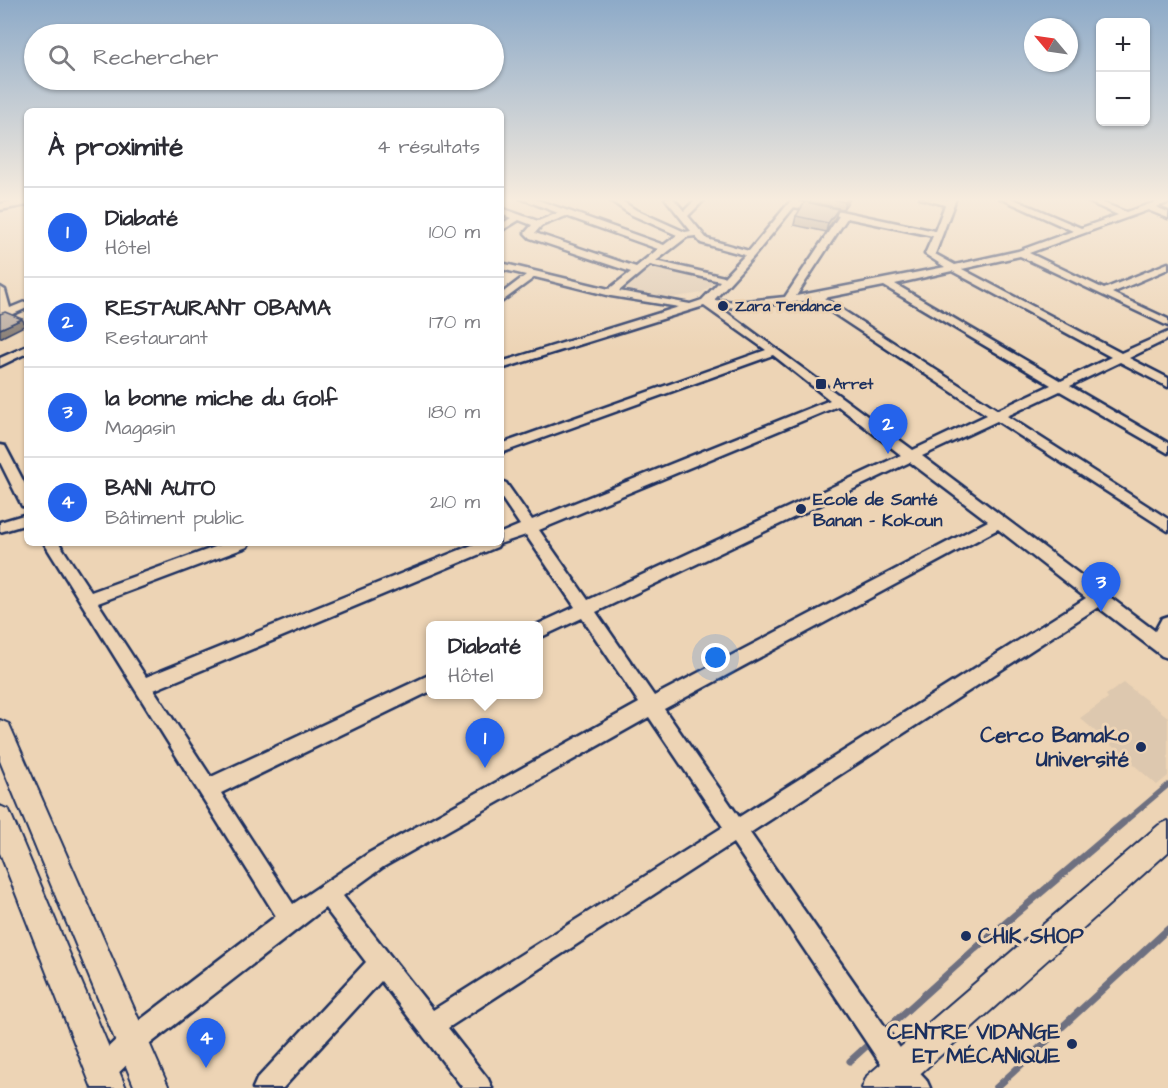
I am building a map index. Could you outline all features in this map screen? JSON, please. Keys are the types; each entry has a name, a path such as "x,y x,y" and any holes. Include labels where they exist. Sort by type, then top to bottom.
{"main road":[{"path":"0,732 6,761 152,1088"},
{"path":"0,819 106,1080"},
{"path":"899,1082 1168,834"}],"street":[{"path":"572,249 639,271"},
{"path":"611,293 664,249"},
{"path":"732,249 751,254"},
{"path":"706,302 755,249"},
{"path":"789,299 822,249"},
{"path":"932,249 930,254 953,268 1168,383"},
{"path":"504,365 689,305 706,302 737,305 815,297 1033,249"},
{"path":"1022,253 1168,323"},
{"path":"649,262 726,280"},
{"path":"1105,292 1168,266"},
{"path":"504,267 611,293 689,305"},
{"path":"504,297 533,274"},
{"path":"886,283 1168,449"},
{"path":"0,290 3,316 24,306"},
{"path":"815,297 1168,526"},
{"path":"706,302 912,455 1162,647 1168,623"},
{"path":"543,629 1168,335"},
{"path":"0,363 24,351"},
{"path":"504,449 774,351"},
{"path":"504,538 839,401"},
{"path":"0,450 24,496"},
{"path":"504,490 736,830 899,1082"},
{"path":"0,527 24,520"},
{"path":"106,1080 132,1042 290,919 375,860 652,706 999,522"},
{"path":"53,546 290,919"},
{"path":"87,600 235,546"},
{"path":"142,687 485,546"},
{"path":"430,1026 1099,598"},
{"path":"207,789 426,684"},
{"path":"327,893 479,1088"},
{"path":"267,1088 381,963"}],"shaded area":[{"path":"650,264 717,280 702,293 662,299 622,289"},
{"name":"Cerco Bamako Université","path":"1124,683 1168,717 1168,776 1157,785 1080,718 1108,698 1106,695"}],"building":[{"path":"5,312 22,319 0,329 0,314"}],"waterway":[{"path":"1122,824 1168,785"},
{"path":"882,1033 975,949 1124,822"},
{"path":"996,1088 1168,929"},
{"path":"850,1061 871,1042"}],"place":[{"name":"Zara Tendance","path":"723,306"},
{"name":"Arret","path":"821,384"},
{"name":"RESTAURANT OBAMA","path":"888,454"},
{"name":"Ecole de Santé Banan - Kokoun","path":"801,509"},
{"name":"la bonne miche du Golf","path":"1101,612"},
{"name":"Cerco Bamako Université","path":"1141,747"},
{"name":"Diabaté","path":"485,768"},
{"name":"CHIK SHOP","path":"966,936"},
{"name":"CENTRE VIDANGE ET MÉCANIQUE","path":"1072,1044"},
{"name":"BANI AUTO","path":"206,1068"}]}
